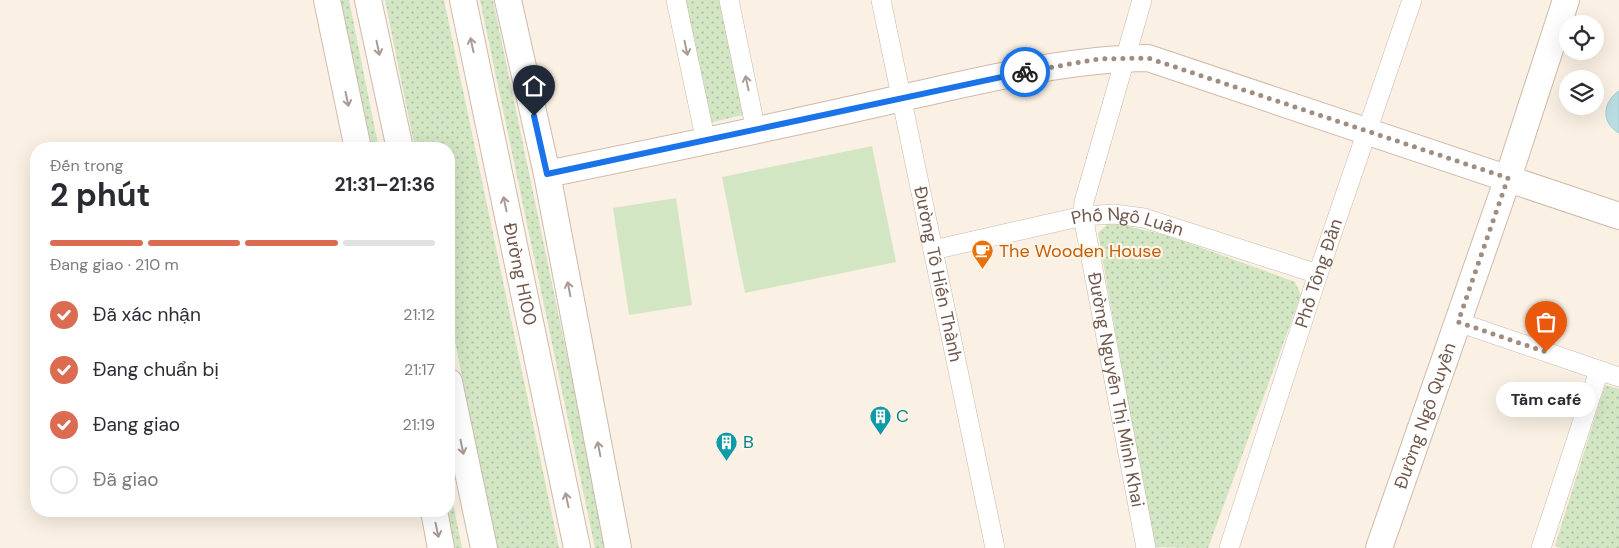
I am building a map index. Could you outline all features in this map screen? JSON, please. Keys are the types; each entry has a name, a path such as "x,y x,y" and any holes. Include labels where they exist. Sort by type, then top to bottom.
{"street":[{"path":"327,0 357,142"},
{"path":"368,0 398,142"},
{"name":"Đường H100","path":"463,0 577,548"},
{"path":"508,0 547,174 618,548"},
{"path":"676,0 706,142"},
{"path":"730,0 756,131"},
{"name":"Đường Tô Hiến Thành","path":"881,0 996,548"},
{"name":"Đường Nguyễn Thị Minh Khai","path":"1142,0 1084,202 1083,216 1146,548"},
{"name":"Phố Tông Đản","path":"1229,548 1318,274 1412,0"},
{"name":"Đường Ngô Quyền","path":"1380,548 1508,178 1566,0"},
{"path":"547,174 706,142 990,79 1088,61 1148,58 1619,216"},
{"name":"Phố Ngô Luân","path":"933,250 1083,216 1106,214 1139,216 1318,274"},
{"path":"1458,322 1619,377"},
{"path":"1541,548 1599,371"},
{"path":"455,410 484,548"},
{"path":"435,517 441,548"}],"green space":[{"path":"336,0 349,0 378,142 366,142"},
{"path":"385,0 444,0 559,548 497,548 455,342 455,142 414,142"},
{"path":"480,0 493,0 607,548 595,548"},
{"path":"684,0 720,0 743,115 709,123"},
{"path":"872,146 896,262 745,293 722,177"},
{"path":"676,198 692,305 629,315 613,208"},
{"path":"1110,222 1169,236 1295,282 1301,295 1208,548 1153,547 1098,233"},
{"path":"1605,385 1619,389 1619,548 1561,548 1555,546"},
{"path":"455,513 462,548 450,548 444,517 455,517"}],"water":[{"path":"1619,91 1619,133 1609,124 1606,112 1609,101"}],"way so far":[{"path":"1025,72 1098,59 1148,58 1350,127 1508,178 1458,322 1546,352"}],"place":[{"name":"The Wooden House","path":"983,270"},
{"name":"Tằm café","path":"1546,352"},
{"name":"C","path":"880,435"},
{"name":"B","path":"727,461"}],"route":[{"path":"534,116 547,174 756,131 952,86 1025,72"}]}
